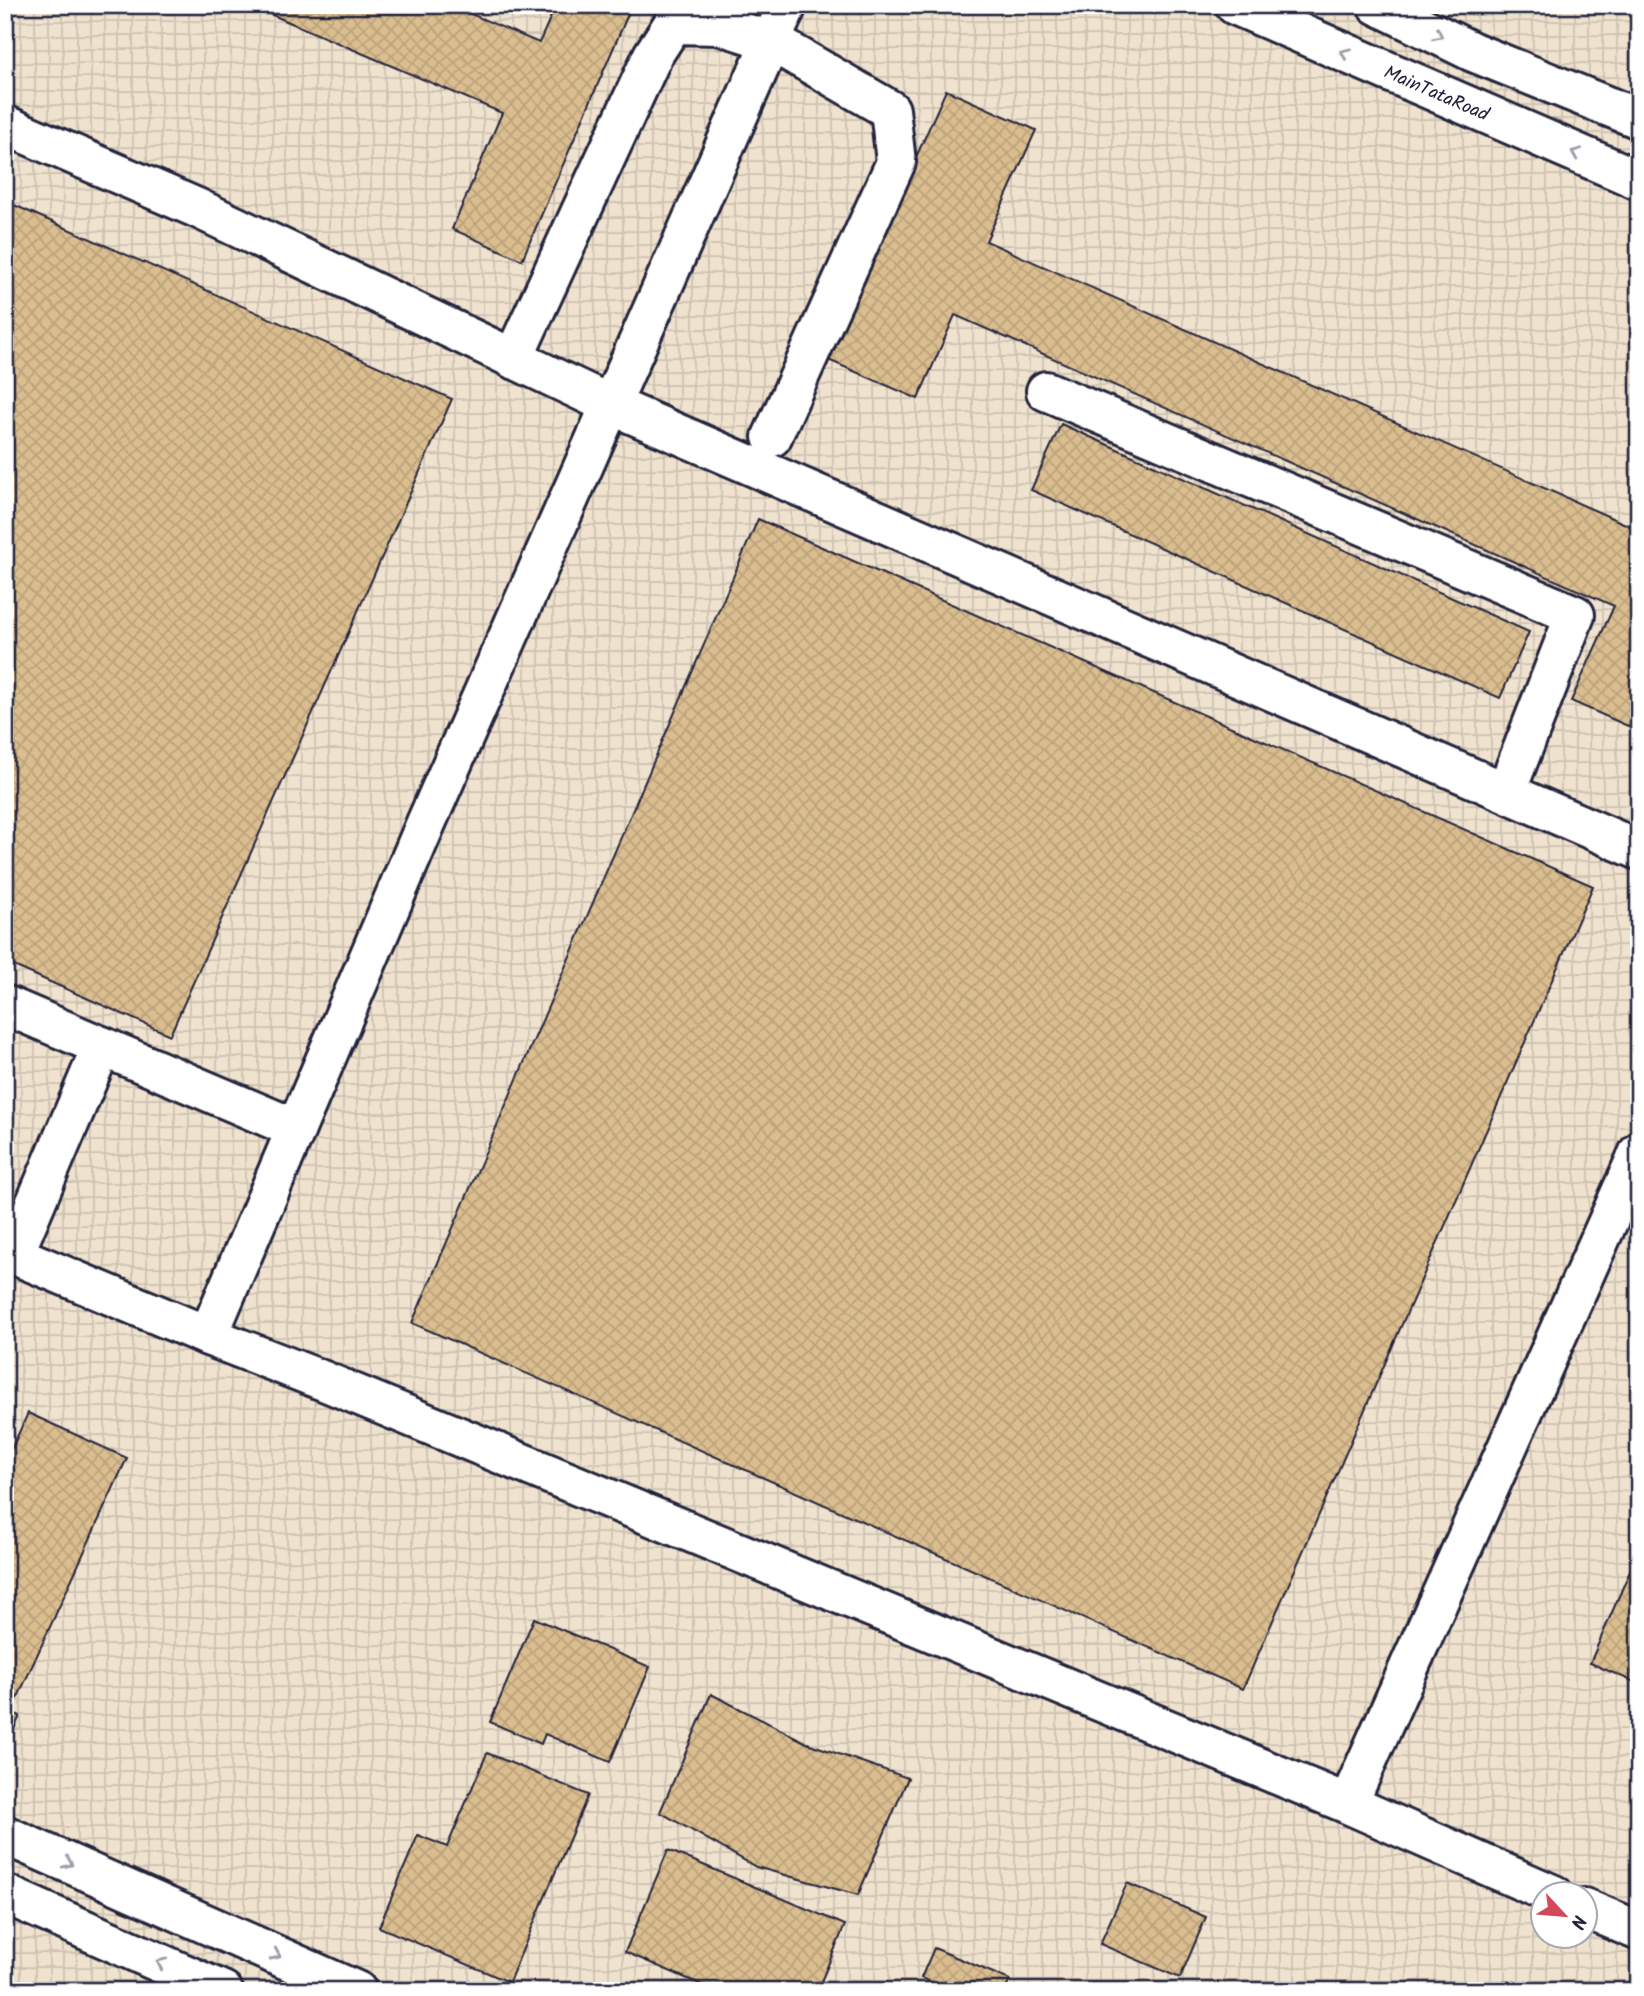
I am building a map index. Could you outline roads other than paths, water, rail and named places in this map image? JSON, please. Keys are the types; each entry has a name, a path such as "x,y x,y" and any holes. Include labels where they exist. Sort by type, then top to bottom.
{"street":[{"path":"208,1336 431,811 787,5"},
{"name":"MainTataRoad","path":"1235,5 1639,180"},
{"path":"1377,5 1473,52 1639,119"},
{"path":"513,359 653,55 673,24 720,25 771,41 890,110 896,162 772,437"},
{"path":"5,125 197,208 609,404 1639,850"},
{"path":"1046,391 1574,615 1506,792"},
{"path":"5,1005 296,1129"},
{"path":"102,1046 9,1252 1348,1804 1528,1884"},
{"path":"1348,1804 1639,1152"},
{"path":"5,1835 357,1991"},
{"path":"5,1894 223,1991"},
{"path":"1598,1914 1639,1931"}]}
